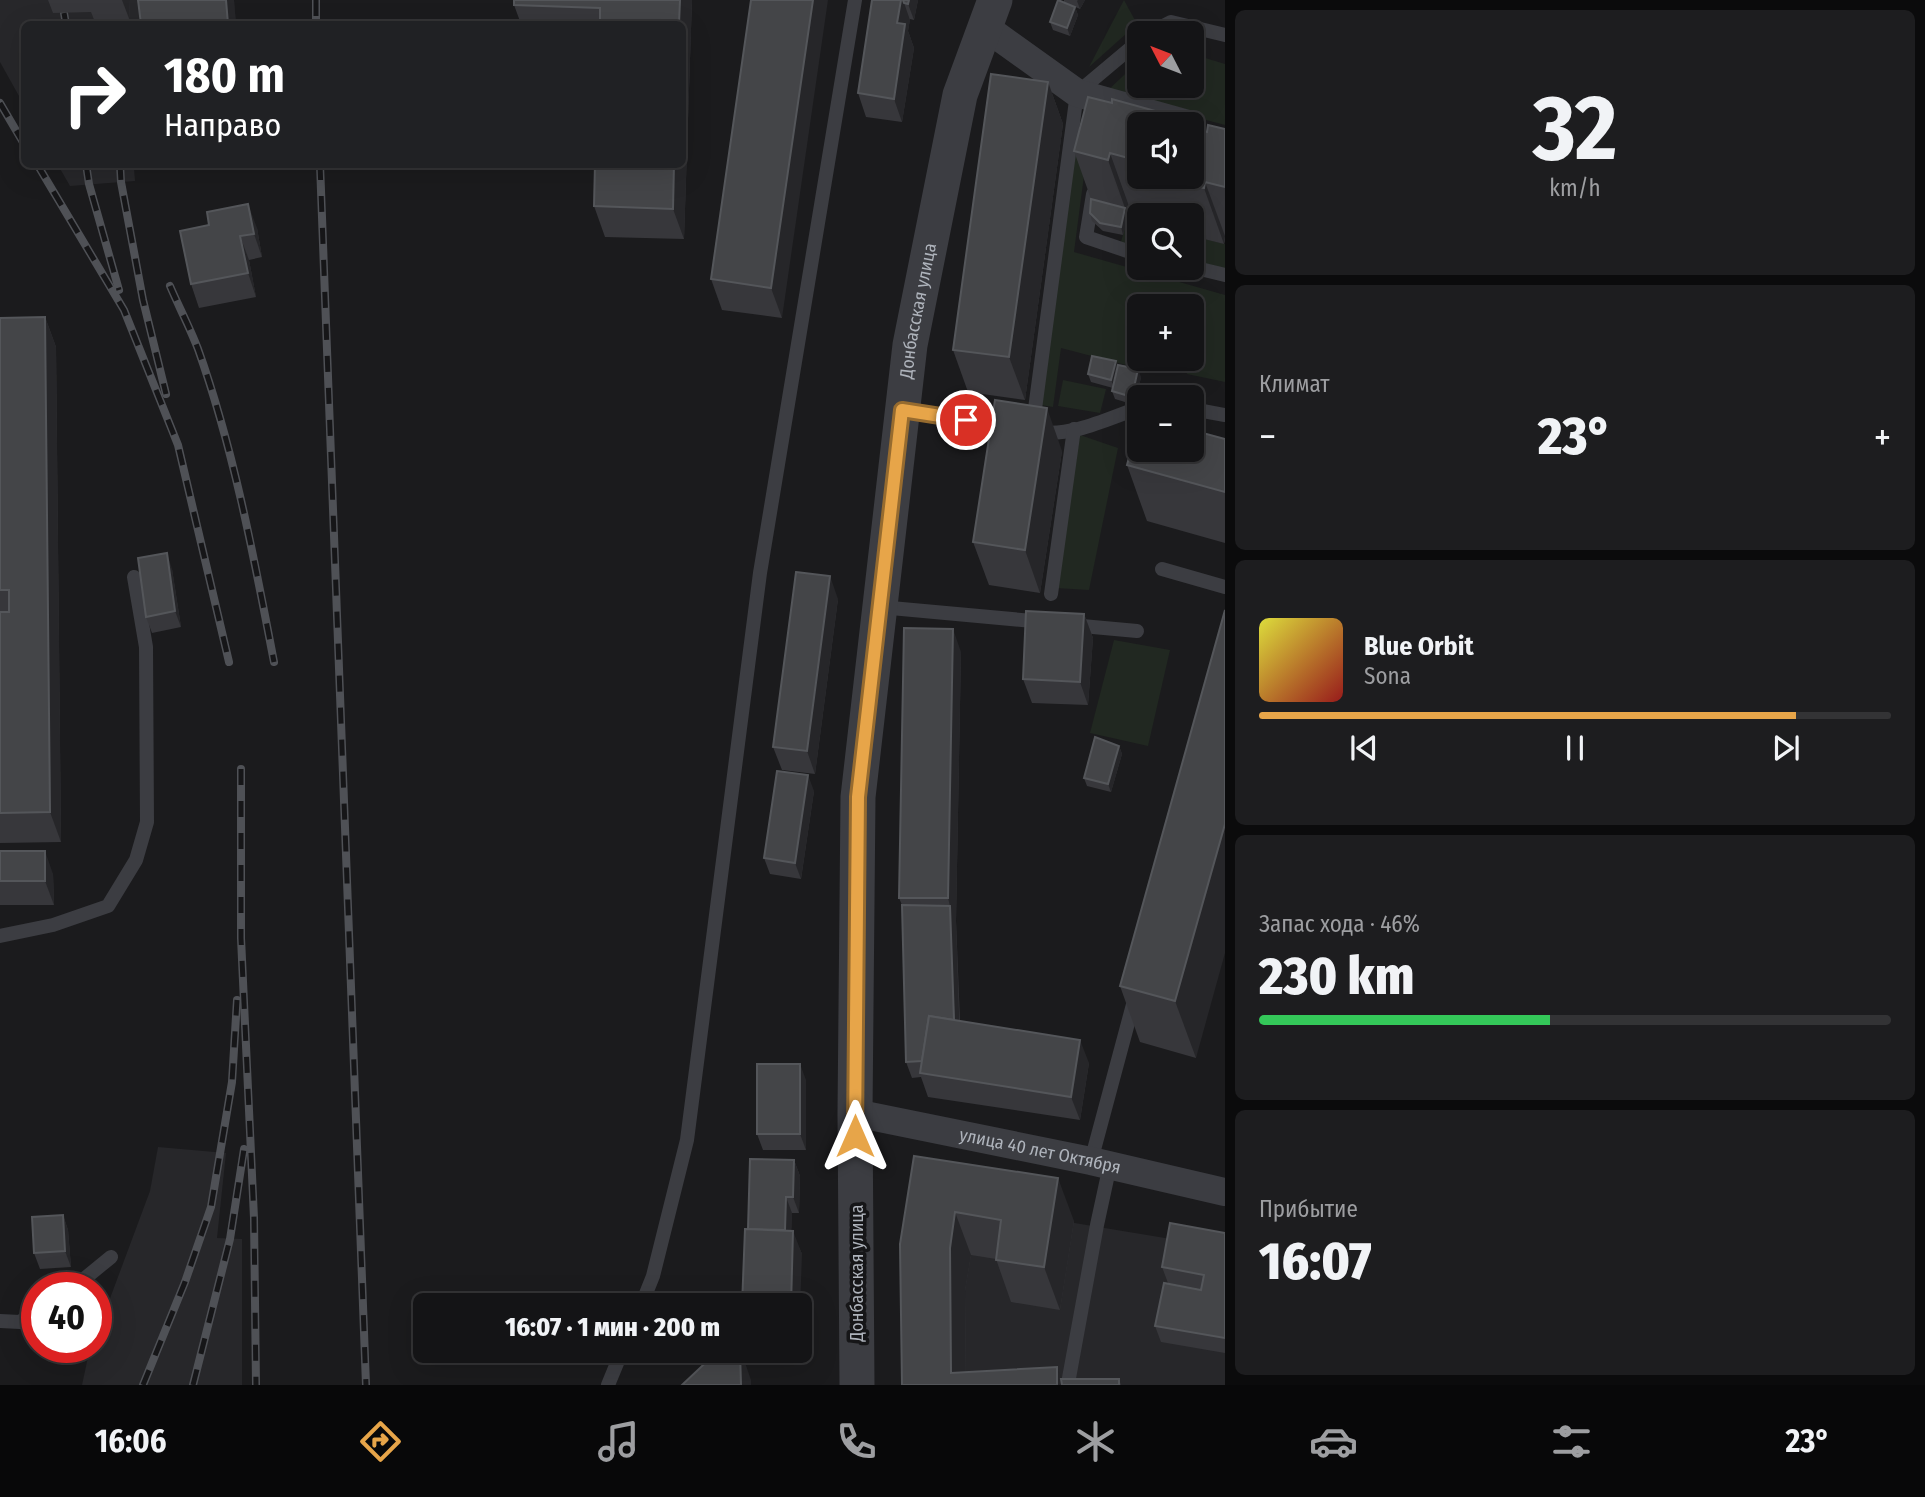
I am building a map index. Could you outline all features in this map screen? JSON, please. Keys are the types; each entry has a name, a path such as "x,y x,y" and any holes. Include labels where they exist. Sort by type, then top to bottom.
{"street":[{"path":"990,14 1077,93 1145,112"},
{"name":"Донбасская улица","path":"857,1385 855,1112 858,797 910,345 960,95 990,14"},
{"name":"улица 40 лет Октября","path":"855,1112 1101,1163 1225,1192"}],"lane":[{"path":"646,1293 653,1276 687,1140 760,573 855,0"},
{"path":"1204,30 1225,35"},
{"path":"1032,431 1077,93 1127,51"},
{"path":"1077,93 1099,113"},
{"path":"1094,184 1086,237 1127,251"},
{"path":"1204,270 1225,275"},
{"path":"902,410 1053,434 1127,412"},
{"path":"1204,411 1225,415"},
{"path":"1051,594 1074,429"},
{"path":"1162,569 1225,587"},
{"path":"0,936 53,925 108,906 136,860 147,822 146,647 134,577"},
{"path":"878,606 1137,631"},
{"path":"1069,1378 1097,1225 1101,1163 1138,984"},
{"path":"93,1272 111,1257"},
{"path":"0,1321 21,1321"},
{"path":"608,1385 617,1363"}],"shaded area":[{"path":"0,0 234,0 236,21 21,21 21,100 0,62"},
{"path":"1124,0 1135,21 1127,21 1127,33 1089,67"},
{"path":"1204,58 1225,64 1225,125 1204,119 1204,112 1176,112 1105,93 1127,72 1127,98 1204,98"},
{"path":"1077,141 1088,145 1074,252 1127,267 1127,280 1172,280 1225,295 1225,382 1187,374 1188,371 1204,371 1204,294 1127,294 1127,365 1061,348 1053,407 1041,405"},
{"path":"60,168 134,168 135,181 70,186"},
{"path":"1127,220 1127,251 1119,249"},
{"path":"1204,239 1225,244 1225,275 1204,270"},
{"path":"1063,380 1106,389 1100,413 1058,406"},
{"path":"1080,435 1118,448 1089,590 1056,588"},
{"path":"1114,640 1170,650 1148,746 1090,733"},
{"path":"158,1147 226,1153 217,1238 242,1239 242,1385 82,1385 87,1363 112,1363 112,1293 150,1191"},
{"path":"930,1199 1225,1248 1225,1385 917,1385"}],"building":[{"path":"138,0 226,0 228,21 141,21"},
{"path":"514,0 680,0 679,21 600,21 600,8 514,5"},
{"path":"751,0 813,0 771,288 711,279"},
{"path":"872,0 901,0 897,23 905,24 894,99 858,93"},
{"path":"1058,0 1075,7 1067,28 1050,22"},
{"path":"991,74 1048,82 1009,357 953,350"},
{"path":"1088,97 1112,103 1112,99 1159,112 1127,112 1127,158 1110,153 1108,160 1074,151"},
{"path":"1208,125 1225,129 1225,187 1205,182 1204,188 1204,131 1207,132"},
{"path":"595,168 674,168 673,209 594,206"},
{"path":"1091,199 1125,208 1121,227 1100,223 1090,213"},
{"path":"248,204 254,234 240,236 248,273 191,284 180,231 209,225 207,212"},
{"path":"45,317 50,812 0,813 0,612 9,612 9,590 0,590 0,318"},
{"path":"1092,356 1116,361 1111,380 1088,374"},
{"path":"1118,365 1127,367 1127,371 1138,371 1135,385 1127,385 1127,396 1112,391"},
{"path":"995,400 1047,408 1025,550 973,542"},
{"path":"1204,433 1225,439 1225,492 1127,465 1128,462 1204,462"},
{"path":"167,553 175,611 146,617 138,558"},
{"path":"796,572 830,576 807,751 773,747"},
{"path":"1225,610 1225,824 1175,1001 1120,986"},
{"path":"1026,611 1084,614 1080,682 1023,679"},
{"path":"904,628 953,629 948,898 899,898"},
{"path":"1095,737 1119,746 1108,784 1084,778"},
{"path":"777,771 808,775 795,863 764,858"},
{"path":"0,851 45,851 45,881 0,881"},
{"path":"902,905 950,906 954,1020 929,1016 922,1061 906,1062"},
{"path":"929,1016 1080,1040 1071,1097 920,1073"},
{"path":"757,1064 800,1064 800,1134 757,1134"},
{"path":"914,1156 1058,1178 1044,1267 996,1260 1001,1220 955,1212 950,1248 951,1373 1057,1367 1057,1385 902,1385 900,1244"},
{"path":"750,1159 794,1160 793,1197 786,1197 785,1230 748,1229"},
{"path":"63,1215 65,1251 34,1253 32,1217"},
{"path":"1170,1223 1225,1233 1225,1338 1155,1326 1164,1283 1201,1290 1204,1275 1162,1267"},
{"path":"745,1229 793,1231 791,1293 743,1293"},
{"path":"705,1363 740,1363 741,1385 682,1385"},
{"path":"1061,1379 1119,1379 1119,1385 1062,1385"}],"railway":[{"path":"316,0 316,21"},
{"path":"64,13 65,21"},
{"path":"0,103 21,139"},
{"path":"39,168 124,310 178,445 229,662"},
{"path":"87,168 119,290"},
{"path":"120,168 143,300 166,394"},
{"path":"320,168 366,1385"},
{"path":"170,286 198,349 222,426 242,504 274,662"},
{"path":"241,769 241,938 254,1218 256,1385"},
{"path":"143,1385 185,1282 211,1207 232,1082 237,1000"},
{"path":"193,1385 230,1239 244,1149"}],"route":[{"path":"855,1136 858,797 902,410 966,420"}]}
